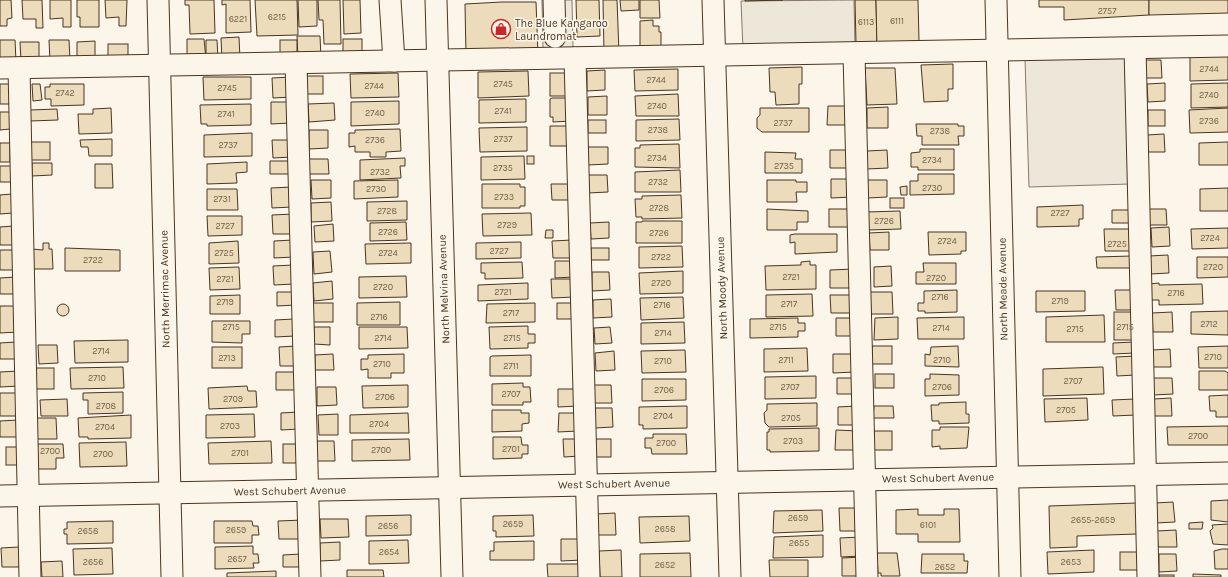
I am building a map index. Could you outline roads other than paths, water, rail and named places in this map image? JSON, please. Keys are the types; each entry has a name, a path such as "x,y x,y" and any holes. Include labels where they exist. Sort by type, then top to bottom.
{"street":[{"name":"North Merrimac Avenue","path":"158,0 172,577"},
{"path":"390,0 394,61"},
{"name":"North Melvina Avenue","path":"436,0 452,577"},
{"path":"554,0 555,37"},
{"name":"North Moody Avenue","path":"713,0 730,577"},
{"name":"North Meade Avenue","path":"996,0 1010,577"},
{"path":"30,577 10,68 1228,46"},
{"path":"1135,48 1148,577"},
{"path":"854,53 867,577"},
{"path":"575,58 589,577"},
{"path":"296,63 310,577"},
{"name":"West Schubert Avenue","path":"0,496 1228,473"}],"place":[{"name":"The Blue Kangaroo Laundromat","path":"501,29"}]}
